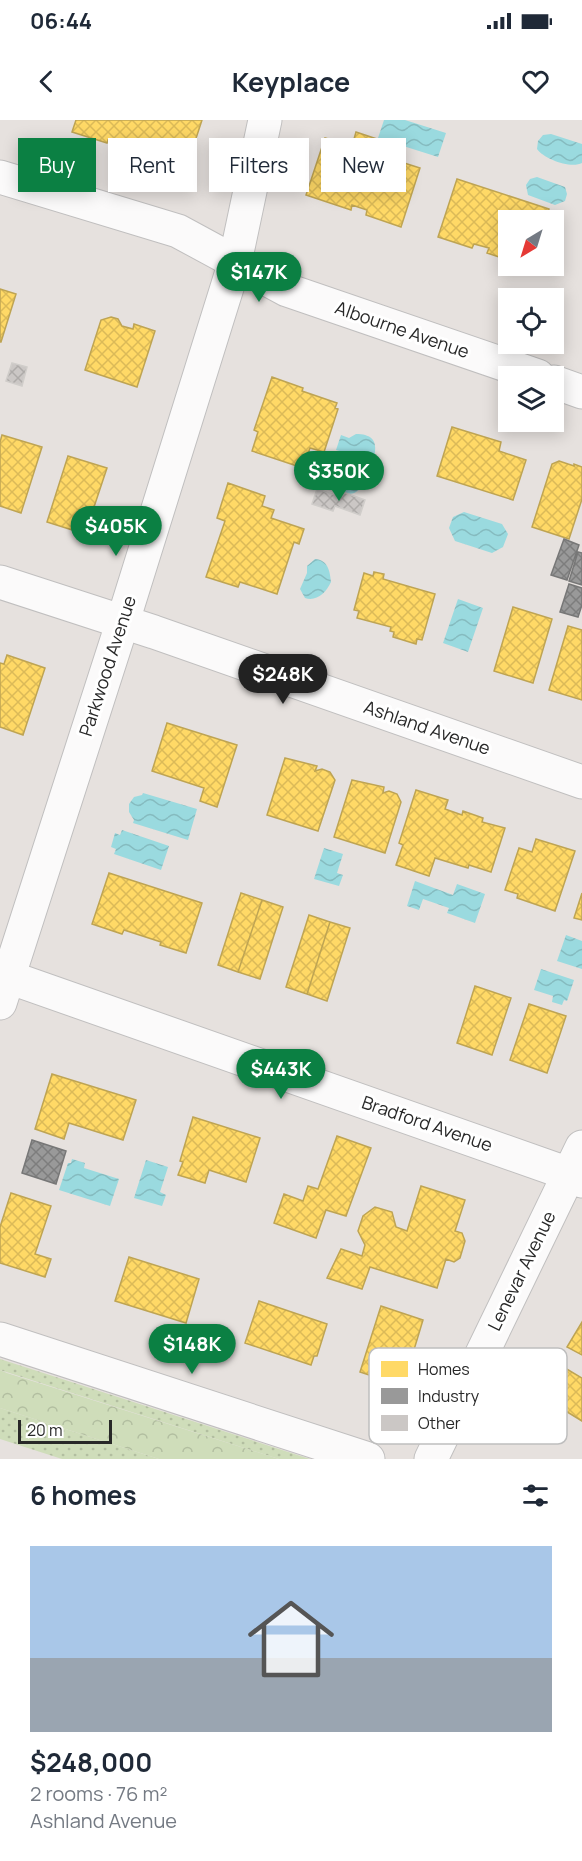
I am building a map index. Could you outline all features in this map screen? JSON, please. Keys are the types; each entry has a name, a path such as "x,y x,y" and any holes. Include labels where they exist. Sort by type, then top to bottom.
{"street":[{"name":"Parkwood Avenue","path":"3,984 123,621 236,262 265,120"},
{"name":"Albourne Avenue","path":"0,177 178,231 287,290 509,366"},
{"path":"564,386 582,392"},
{"name":"Ashland Avenue","path":"0,582 123,621 582,782"},
{"name":"Bradford Avenue","path":"3,984 578,1168"},
{"name":"Lenevar Avenue","path":"487,1348 578,1168"},
{"path":"0,1339 368,1459"},
{"name":"Lenevar Avenue","path":"431,1459 439,1444"}],"green space":[{"path":"0,1359 310,1459 279,1459 0,1370"},
{"path":"0,1370 279,1459 159,1459 0,1408"},
{"path":"0,1408 159,1459 62,1459 0,1439"}],"water":[{"path":"384,120 405,120 446,133 438,157 406,147 406,138 378,138"},
{"path":"551,134 582,144 582,163 565,164 540,153 537,149 538,141 543,135"},
{"path":"537,177 565,187 567,194 565,201 555,205 528,195 526,185 530,179"},
{"path":"356,434 373,440 375,454 361,488 352,494 341,490 334,477 343,452 336,450 341,435 349,438"},
{"path":"464,512 502,524 508,534 503,547 492,553 455,541 449,528 453,517"},
{"path":"315,559 326,564 331,582 320,596 309,599 305,598 300,589 307,573 307,566"},
{"path":"458,599 483,608 468,652 443,643"},
{"path":"143,793 197,809 188,840 133,823 129,804 134,797"},
{"path":"122,830 169,846 161,870 114,854 116,849 111,847 115,833 120,835"},
{"path":"324,848 343,854 337,873 343,875 339,886 314,879"},
{"path":"415,881 453,895 457,884 485,894 475,923 447,913 449,908 423,899 419,910 407,906"},
{"path":"566,935 582,941 582,969 557,961"},
{"path":"541,969 574,980 567,1001 564,1000 562,1005 552,1002 553,996 534,990"},
{"path":"72,1159 85,1163 84,1168 119,1179 110,1206 59,1190 68,1163 71,1163"},
{"path":"146,1160 168,1167 160,1192 166,1195 162,1206 134,1198"}],"building: Homes":[{"path":"76,120 202,120 196,138 108,138 107,143 72,132"},
{"path":"356,132 374,138 354,138"},
{"path":"321,150 321,192 406,192 406,164 420,168 401,227 366,215 367,210 352,205 351,210 306,195 309,192"},
{"path":"457,179 549,209 498,210 498,257 487,253 489,248 474,244 472,248 438,237"},
{"path":"0,289 16,294 1,342 0,342"},
{"path":"111,317 118,319 122,326 133,329 134,324 155,331 137,387 85,370 101,320"},
{"path":"272,377 303,388 302,391 337,403 335,408 338,409 324,452 310,448 303,468 252,451 258,432 254,430"},
{"path":"452,427 501,442 499,451 526,460 513,500 437,476"},
{"path":"2,435 42,447 21,513 0,506 0,442"},
{"path":"68,456 107,468 85,534 47,522"},
{"path":"559,461 582,467 582,499 569,539 532,527 552,464"},
{"path":"228,483 265,496 262,506 274,510 271,518 304,529 299,544 294,542 277,594 240,582 238,587 206,577 225,521 217,518"},
{"path":"374,572 384,574 383,579 435,594 422,640 417,639 416,644 393,637 394,632 390,631 391,627 357,618 359,611 354,610 364,573 373,576"},
{"path":"513,607 552,619 533,683 494,671"},
{"path":"568,626 582,630 582,700 549,690"},
{"path":"7,655 45,668 23,735 0,727 0,663 4,664"},
{"path":"167,723 237,745 217,807 200,801 204,788 152,771"},
{"path":"285,758 317,766 315,771 322,769 330,772 335,780 318,831 267,815"},
{"path":"352,780 384,787 383,793 389,791 397,794 401,802 385,853 334,837"},
{"path":"416,790 448,800 445,809 462,815 463,811 483,818 482,822 505,828 491,872 435,858 429,876 396,865 403,845 399,843"},
{"path":"536,839 575,851 555,911 517,898 518,894 505,890 519,848 532,852"},
{"path":"109,873 202,903 186,953 124,930 122,934 92,924"},
{"path":"241,893 262,900 238,972 218,965"},
{"path":"582,893 582,920 574,918"},
{"path":"262,900 283,907 260,979 238,972"},
{"path":"309,915 330,922 307,994 286,987"},
{"path":"330,922 350,928 327,1001 307,994"},
{"path":"475,986 511,998 492,1055 457,1043"},
{"path":"529,1004 566,1016 547,1073 510,1060"},
{"path":"52,1074 136,1100 123,1140 69,1123 64,1139 35,1129"},
{"path":"193,1117 260,1138 246,1182 209,1170 205,1183 178,1175"},
{"path":"337,1136 371,1148 346,1216 326,1210 316,1238 274,1223 284,1194 303,1201 308,1186 318,1189"},
{"path":"421,1186 465,1200 455,1231 462,1233 465,1241 460,1258 454,1262 446,1259 437,1288 370,1267 362,1289 327,1278 341,1249 362,1256 365,1245 358,1231 363,1216 375,1207 392,1212 396,1227 407,1231"},
{"path":"11,1193 51,1206 35,1254 51,1259 45,1277 0,1263 0,1227"},
{"path":"129,1257 199,1279 186,1323 115,1301"},
{"path":"259,1301 327,1324 317,1356 314,1356 311,1365 245,1343"},
{"path":"381,1306 423,1320 415,1348 369,1348 369,1375 360,1372"},
{"path":"582,1322 582,1355 567,1347"},
{"path":"567,1369 582,1378 582,1421 567,1412"}],"building: Industry":[{"path":"564,539 579,545 567,580 551,575"},
{"path":"578,552 582,553 582,585 569,581"},
{"path":"569,584 582,588 582,605 578,617 560,612"},
{"path":"32,1140 66,1151 56,1184 22,1173"}],"building: Other":[{"path":"12,363 27,367 22,386 6,381"},
{"path":"317,489 338,496 340,491 365,500 360,515 335,506 333,511 312,504"}]}
